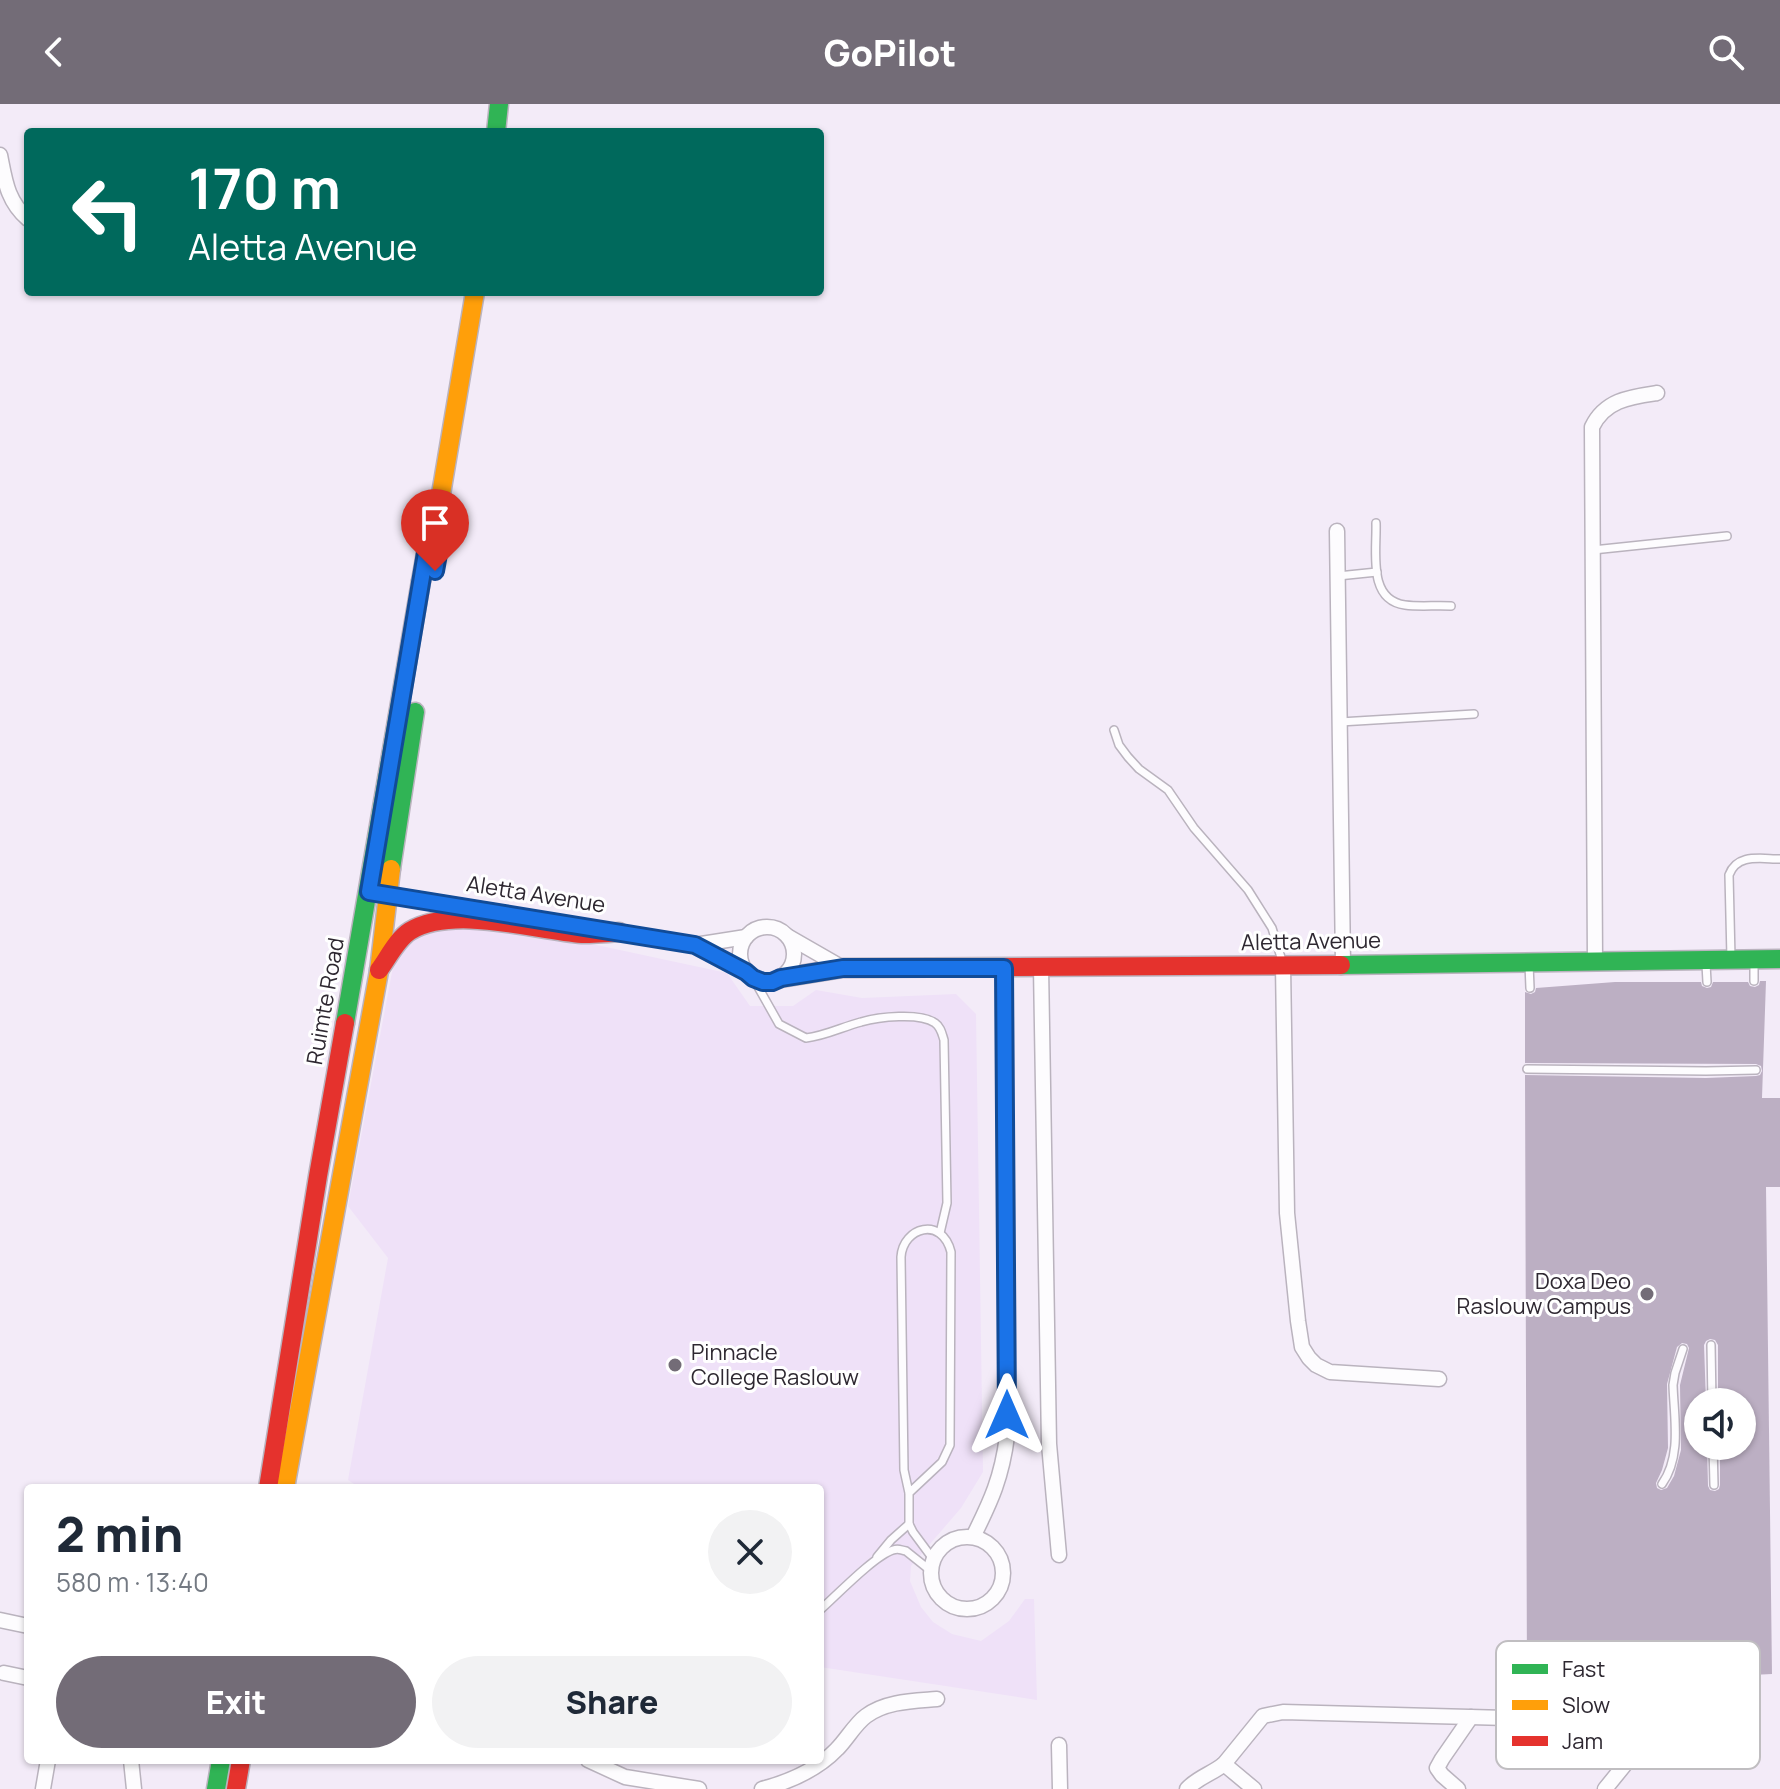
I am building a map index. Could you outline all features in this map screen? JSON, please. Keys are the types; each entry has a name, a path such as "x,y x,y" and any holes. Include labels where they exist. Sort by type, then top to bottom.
{"main road":[{"path":"496,128 499,104"},
{"name":"Ruimte Road","path":"269,1484 318,1176 378,893 426,553 436,524 474,296"},
{"name":"Ruimte Road","path":"286,1484 379,971 378,893"},
{"path":"379,971 406,933 434,922 469,920 580,934 619,932"},
{"name":"Aletta Avenue","path":"781,978 843,968 1780,959"},
{"path":"216,1789 220,1764"},
{"path":"236,1789 240,1764"}],"street":[{"path":"0,155 11,200 24,215"},
{"path":"1595,961 1592,427 1598,415 1626,398 1657,393"},
{"path":"1337,531 1343,964"},
{"name":"Aletta Avenue","path":"378,893 695,945 746,937"},
{"path":"788,936 795,954 789,972 781,978 763,982 750,975 741,964 739,955 746,937 762,927 772,927 781,930 843,968"},
{"name":"Aletta Avenue","path":"695,945 750,975"},
{"path":"1283,966 1287,1213 1302,1347 1316,1365 1330,1372 1439,1379"},
{"path":"1041,967 1049,1444 1059,1555"},
{"path":"973,1537 1001,1474 1007,1436 1004,968"},
{"path":"973,1537 984,1541 1000,1558 1002,1581 990,1601 980,1607 957,1608 937,1594 932,1583 932,1565 940,1549 950,1541 973,1537"},
{"path":"0,1620 24,1625"},
{"path":"4,1673 24,1677"},
{"path":"824,1761 865,1717 879,1709 892,1704 937,1699"},
{"path":"1187,1789 1200,1777 1219,1769 1267,1714 1496,1718"},
{"path":"1458,1789 1437,1768 1471,1717"},
{"path":"1059,1745 1060,1789"},
{"path":"43,1789 47,1764"},
{"path":"131,1764 134,1789"},
{"path":"595,1764 627,1783 699,1789"},
{"path":"762,1789 820,1764"},
{"path":"1224,1764 1254,1789"},
{"path":"1605,1789 1621,1769"}],"lane":[{"path":"1376,523 1377,572 1383,595 1392,602 1404,605 1451,606"},
{"path":"1593,550 1727,536"},
{"path":"1338,576 1377,572"},
{"path":"1340,722 1474,714"},
{"path":"1114,730 1119,745 1128,757 1168,790 1194,828 1248,890 1272,928 1283,966"},
{"path":"1731,960 1729,875 1732,867 1741,860 1780,859"},
{"path":"1706,960 1707,982"},
{"path":"1754,960 1754,981"},
{"path":"1529,962 1530,988"},
{"path":"750,975 779,1024 806,1038 864,1021 908,1016 924,1018 940,1028 944,1040 947,1203 940,1233"},
{"path":"1527,1069 1756,1070"},
{"path":"909,1493 942,1462 950,1445 951,1252 948,1242 940,1233 929,1229 917,1232 901,1250 904,1470 909,1493 909,1524 932,1565"},
{"path":"1711,1345 1712,1388"},
{"path":"1662,1484 1675,1456 1673,1385 1683,1349"},
{"path":"1713,1460 1714,1485"},
{"path":"871,1565 909,1524"},
{"path":"824,1606 891,1551 902,1549 932,1565"}],"shaded area":[{"name":"Pinnacle College Raslouw","path":"447,913 727,973 750,1006 793,1006 816,990 862,998 956,994 976,1014 983,1472 961,1508 911,1566 910,1581 921,1607 933,1622 952,1634 981,1641 1009,1621 1025,1599 1034,1599 1037,1700 824,1668 824,1484 354,1484 348,1480 388,1258 348,1206 399,935"}],"building":[{"name":"Doxa Deo Raslouw Campus","path":"1760,981 1766,981 1762,1098 1780,1098 1780,1187 1766,1187 1772,1674 1760,1675 1760,1641 1527,1641 1525,1075 1706,1078 1756,1076 1762,1071 1761,1066 1756,1064 1525,1063 1525,992 1531,994 1536,988 1615,982 1701,982 1707,988 1713,982 1748,982 1755,987","holes":["1682,1343 1689,1348 1680,1385 1681,1450 1674,1476 1667,1488 1661,1490 1656,1483 1668,1448 1667,1384 1677,1347"]}],"traffic: fast":[{"path":"496,128 499,104"},
{"path":"345,1023 421,581"},
{"path":"391,869 415,712"},
{"path":"1341,965 1780,959"},
{"path":"216,1789 220,1764"}],"traffic: slow":[{"path":"421,581 436,524 474,296"},
{"path":"286,1484 379,971 391,869"}],"traffic: jam":[{"path":"379,970 405,934 428,924 449,920 494,921 582,934 619,932"},
{"path":"781,978 843,968 1341,965"},
{"path":"269,1484 345,1023"},
{"path":"236,1789 240,1764"}],"place":[{"name":"Doxa Deo Raslouw Campus","path":"1647,1294"},
{"name":"Pinnacle College Raslouw","path":"675,1365"}],"route":[{"path":"435,571 438,554 436,524 426,553 369,892 695,945 763,982 843,968 1004,968 1007,1415"}]}
